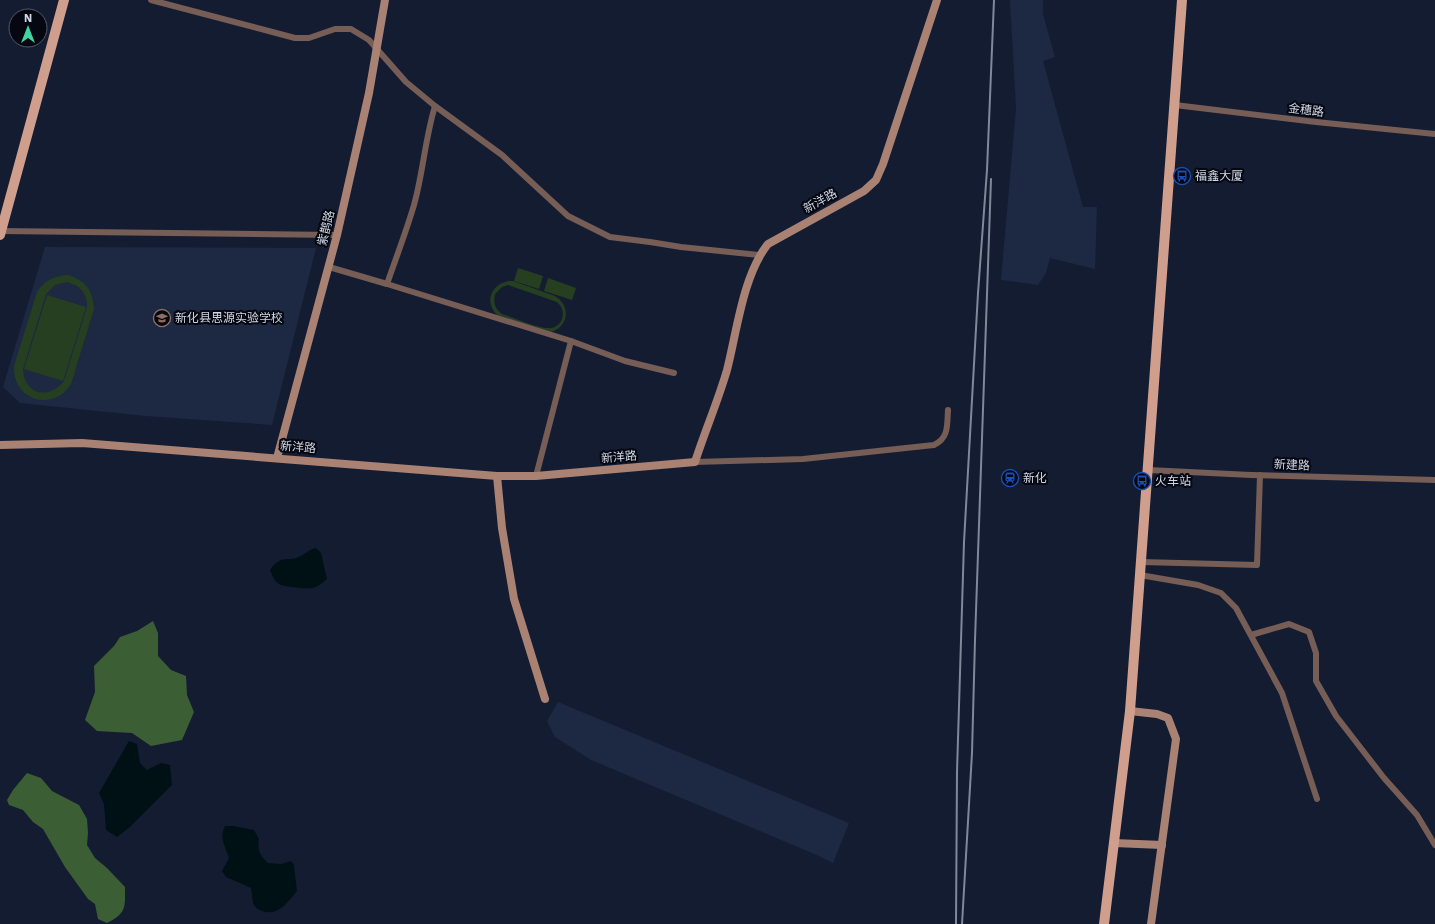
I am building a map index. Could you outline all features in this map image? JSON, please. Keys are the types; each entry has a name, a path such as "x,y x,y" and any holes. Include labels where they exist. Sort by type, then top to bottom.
{"main road":[{"path":"1,233 64,0"},
{"path":"1104,924 1130,712 1182,0"}],"street":[{"path":"151,0 295,38 309,38 336,29 351,29 369,40 406,82 435,106 502,155 568,216 610,237 681,247 759,255"},
{"name":"紫鹊路","path":"277,458 337,235 369,93 385,0"},
{"name":"新洋路","path":"0,445 82,443 497,476 536,476 695,462 726,371 744,296 759,255 768,244 864,191 876,180 937,0"},
{"name":"金穗路","path":"1175,105 1316,122 1435,134"},
{"path":"387,284 414,205 429,125 435,106"},
{"path":"1,233 337,235"},
{"path":"329,267 570,341 625,361 674,373"},
{"path":"536,476 570,341"},
{"path":"695,462 803,459 934,445 940,442 946,435 948,410"},
{"name":"新建路","path":"1148,470 1435,480"},
{"path":"1141,562 1257,565 1260,475"},
{"path":"497,476 502,528 514,599 545,699"},
{"path":"1140,575 1198,585 1221,593 1236,608 1282,693 1317,799"},
{"path":"1251,635 1289,624 1309,632 1316,653 1316,681 1336,716 1384,778 1417,815 1435,845"},
{"path":"1130,712 1157,714 1168,718 1176,739 1151,924"},
{"path":"1114,843 1162,845"}],"shaded area":[{"path":"1010,0 1043,0 1043,14 1055,57 1043,61 1083,207 1097,207 1095,269 1050,258 1046,273 1038,285 1001,280 1016,108"},
{"name":"新化县思源实验学校","path":"45,247 316,248 272,425 146,416 20,403 3,387"},
{"path":"316,548 321,553 327,579 324,582 313,588 296,588 279,584 273,578 270,570 278,562 285,559 296,558"},
{"path":"558,702 849,823 833,863 591,760 555,737 547,721"},
{"path":"129,741 137,744 140,763 147,770 161,763 170,765 172,785 130,827 117,837 106,830 104,804 99,793"},
{"path":"225,826 234,826 254,830 259,839 258,847 260,852 268,863 281,864 291,861 294,865 297,891 290,900 278,910 268,912 259,910 253,903 251,888 226,877 222,871 229,858 224,846 223,838 223,830"}],"green space":[{"path":"518,268 543,276 539,289 514,281"},
{"path":"68,275 74,277 84,283 90,291 94,309 71,384 63,393 54,398 45,400 35,399 26,394 20,387 15,378 14,366 37,292 47,282 54,278","holes":["67,282 72,283 85,294 87,307 64,381 51,391 44,393 38,392 32,389 24,378 23,369 46,294 55,285"]},
{"path":"548,278 576,288 572,300 544,291"},
{"path":"513,281 555,296 564,305 566,310 564,321 557,329 551,332 497,315 493,310 490,299 494,290 503,283","holes":["508,285 557,302 560,305 563,314 560,323 552,328 543,328 502,314 496,308 494,300 495,294 502,287"]},
{"path":"47,295 86,307 63,381 24,369"},
{"path":"153,621 158,633 158,656 171,670 186,676 187,695 194,712 182,740 151,746 132,733 97,731 85,720 95,692 94,666 114,646 120,637 137,631"},
{"path":"27,773 41,778 52,791 79,805 87,819 87,845 95,858 125,887 124,909 118,916 107,923 98,919 95,904 88,899 65,867 43,829 33,822 23,810 9,805 7,800"}],"railway":[{"path":"956,924 957,772 964,542 978,293 987,170 994,0"},
{"path":"962,924 972,753 991,179"}],"place":[{"name":"福鑫大厦","path":"1182,176"},
{"name":"新化县思源实验学校","path":"162,318"},
{"name":"新化","path":"1010,478"},
{"name":"火车站","path":"1142,481"}]}
